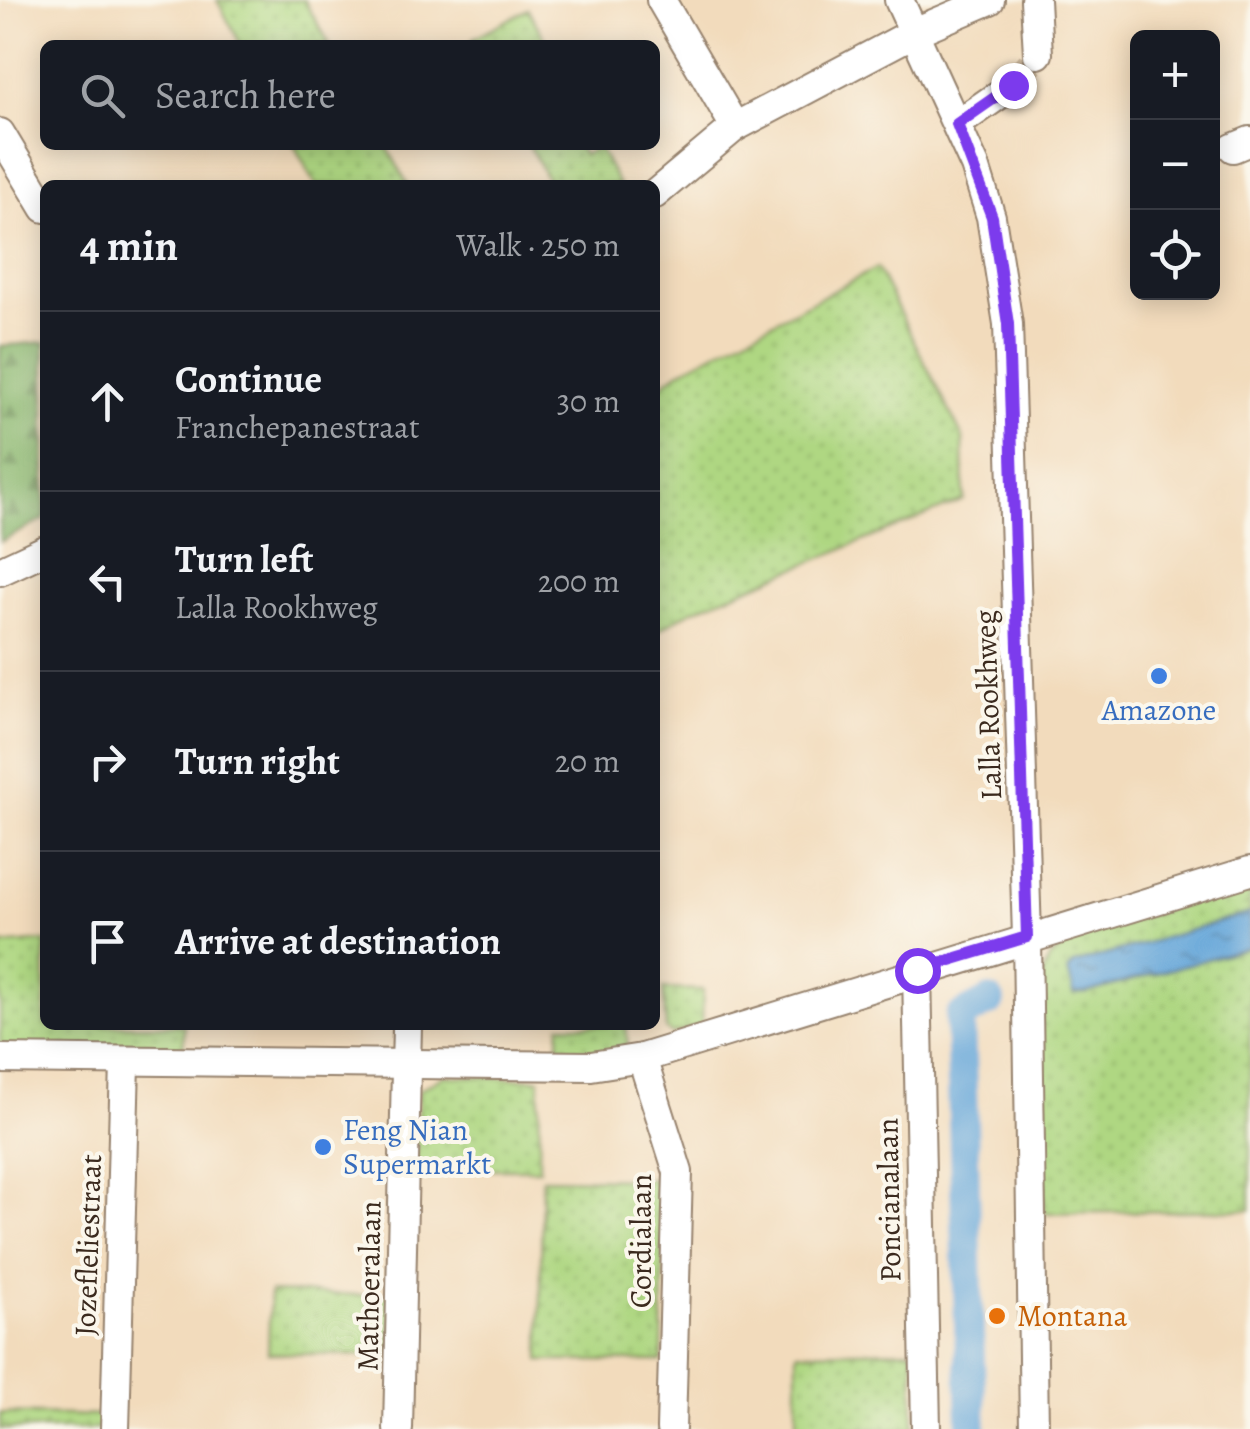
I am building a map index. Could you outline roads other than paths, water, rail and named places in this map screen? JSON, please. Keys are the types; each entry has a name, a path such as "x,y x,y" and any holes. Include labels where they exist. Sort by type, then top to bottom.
{"street":[{"path":"661,0 735,127"},
{"name":"Lalla Rookhweg","path":"899,0 957,124 992,217 1008,324 1027,937 1034,1429"},
{"path":"660,190 735,127 916,31 990,0"},
{"path":"1034,0 1038,54"},
{"path":"957,124 1013,85"},
{"path":"0,133 40,200"},
{"path":"0,571 40,552"},
{"path":"0,1060 592,1066 642,1058 917,970 1250,872"},
{"name":"Poncianalaan","path":"917,970 926,1429"},
{"name":"Mathoeralaan","path":"398,1429 407,1030"},
{"name":"Cordialaan","path":"642,1058 678,1172 671,1429"},
{"name":"Jozefleliestraat","path":"116,1429 126,1064"}],"water":[{"path":"1250,913 1250,947 1074,994 1068,971 1074,964"}],"waterway":[{"path":"972,1429 960,1017 990,1001"}],"tunnel":[{"path":"1013,85 1038,54"}],"place":[{"name":"Amazone","path":"1159,676"},
{"name":"Feng Nian Supermarkt","path":"323,1147"},
{"name":"Montana","path":"997,1316"}]}
